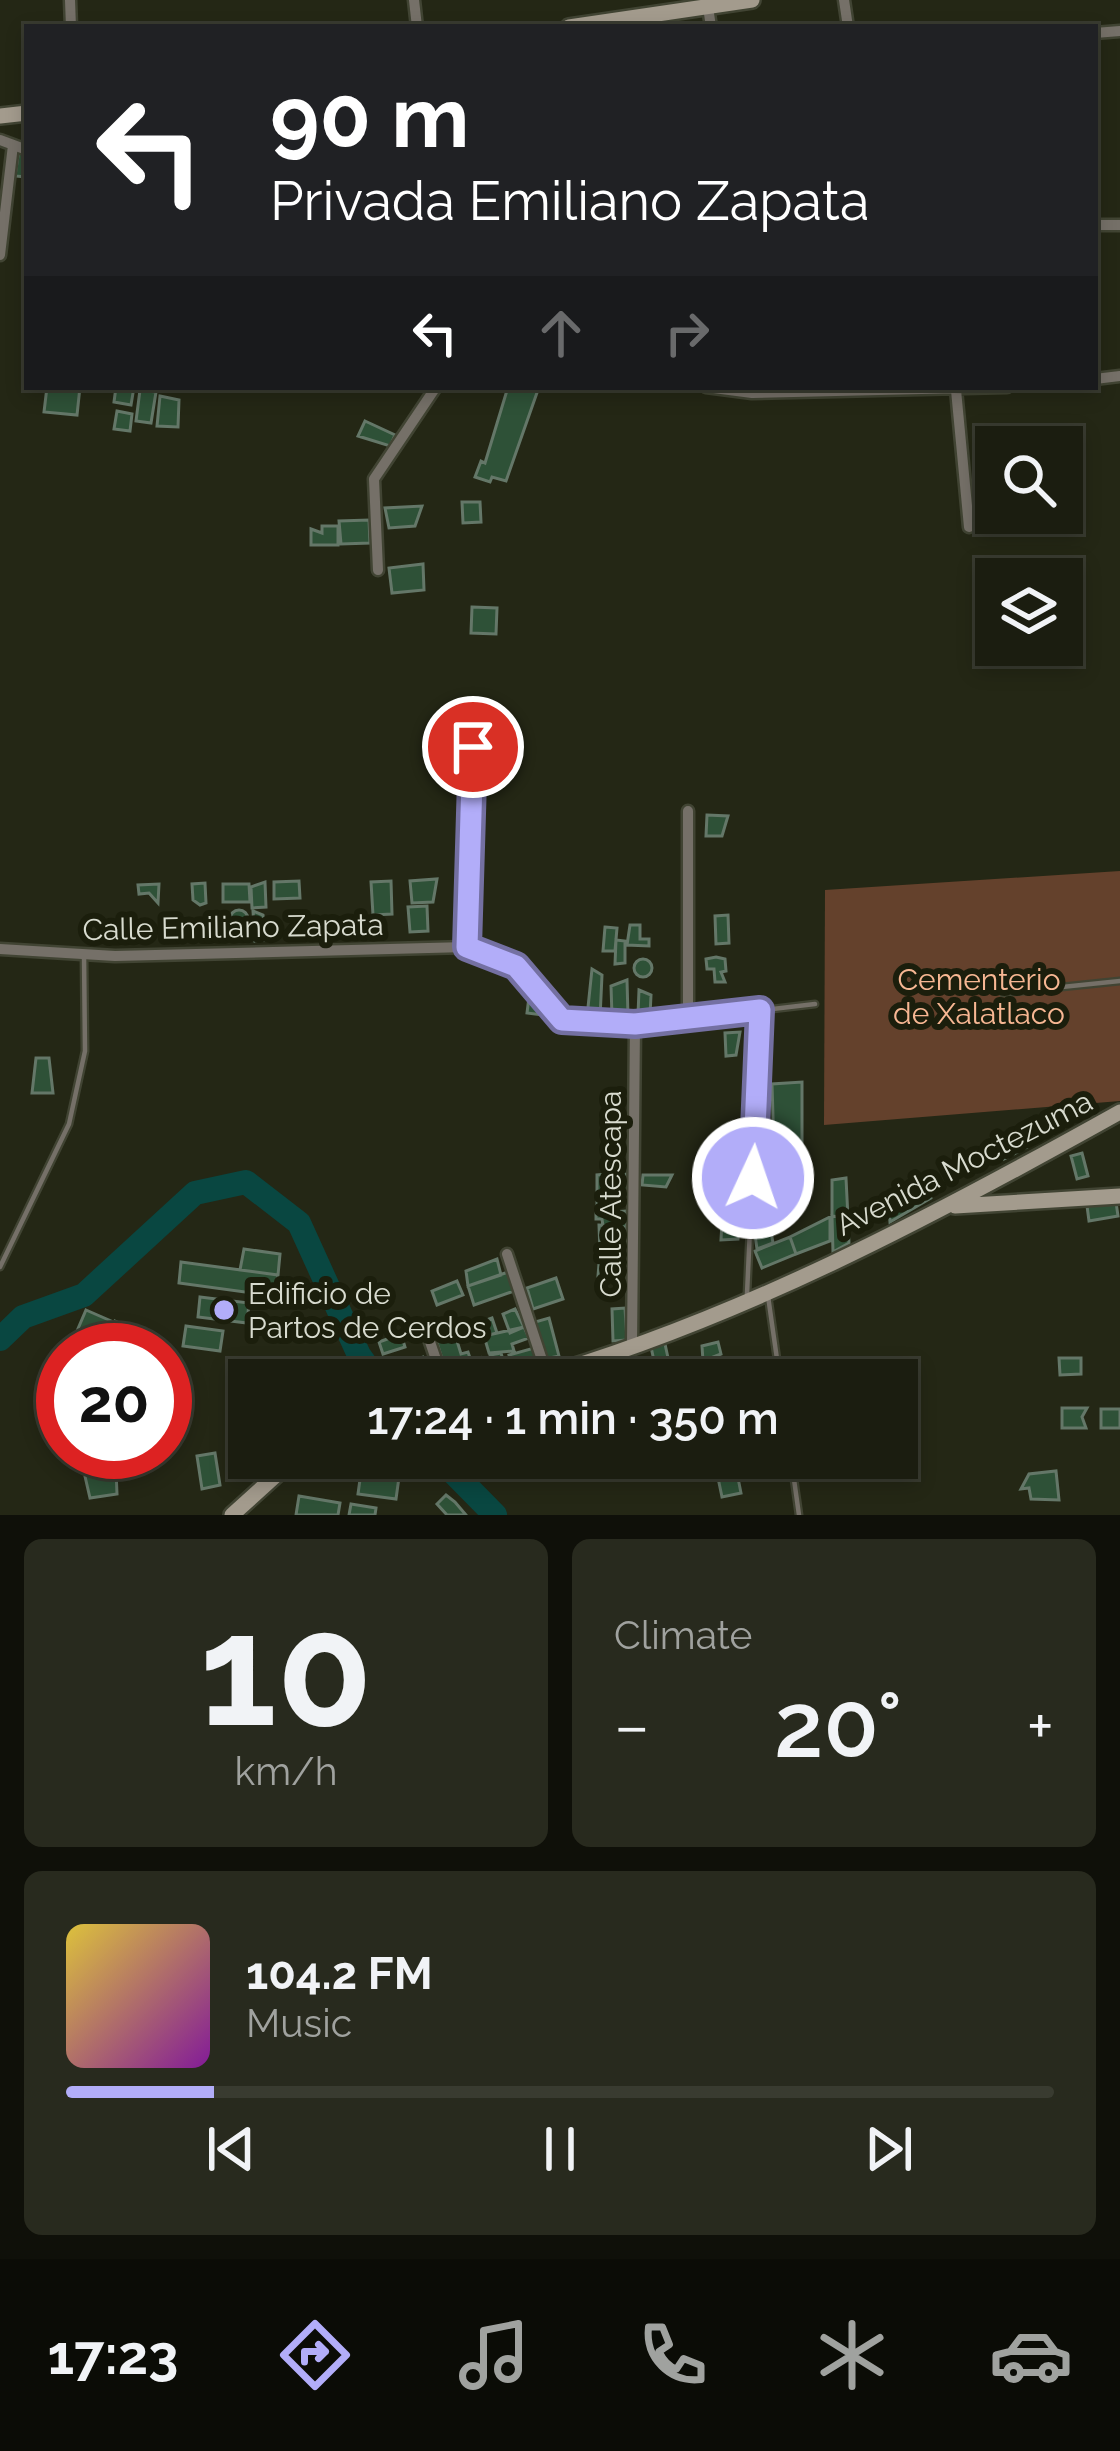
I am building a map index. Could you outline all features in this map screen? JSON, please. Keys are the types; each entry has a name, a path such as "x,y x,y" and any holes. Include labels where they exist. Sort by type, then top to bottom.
{"main road":[{"path":"587,24 752,0"},
{"name":"Avenida Moctezuma","path":"592,1359 747,1300 952,1206 1120,1112"},
{"path":"952,1206 1120,1196"},
{"path":"232,1515 272,1479"}],"street":[{"path":"0,255 6,142"},
{"path":"378,570 374,479 434,390"},
{"path":"729,390 956,390 969,527"},
{"path":"473,747 467,947 516,966 562,1020 635,1024 688,1019 688,811"},
{"name":"Calle Emiliano Zapata","path":"0,949 84,955 467,947"},
{"name":"Calle Atescapa","path":"632,1345 635,1024"},
{"path":"507,1254 542,1359"},
{"path":"428,1336 436,1359"}],"lane":[{"path":"0,1267 69,1124 85,1051 84,955"},
{"path":"1003,993 1120,981"},
{"path":"688,1019 815,1004"},
{"path":"747,1300 760,1010"},
{"path":"768,1291 777,1359"},
{"path":"794,1479 799,1515"}],"green space":[{"name":"Cementerio de Xalatlaco","path":"1120,871 1120,1101 824,1125 825,890"}],"building":[{"path":"19,149 24,151 24,177 15,176"},
{"path":"47,390 80,390 77,415 44,412"},
{"path":"116,390 134,390 131,405 114,402"},
{"path":"140,390 156,392 151,423 136,421"},
{"path":"507,390 538,390 506,481 475,477 481,461 485,463"},
{"path":"160,396 179,400 178,427 157,426"},
{"path":"117,411 132,414 130,431 114,429"},
{"path":"365,421 395,435 390,446 358,436"},
{"path":"462,502 480,502 481,522 463,523"},
{"path":"422,506 415,526 389,528 385,508"},
{"path":"369,520 370,543 341,544 339,521"},
{"path":"322,526 338,526 338,545 311,545 311,529 322,533"},
{"path":"423,564 424,590 392,593 389,568"},
{"path":"472,607 497,608 496,634 471,633"},
{"path":"468,736 469,749 445,750 444,738"},
{"path":"707,815 728,816 722,836 706,836"},
{"path":"437,879 433,902 412,903 410,881"},
{"path":"299,881 300,898 274,899 274,882"},
{"path":"391,881 392,914 373,915 371,882"},
{"path":"265,882 266,907 252,908 251,887"},
{"path":"205,883 206,903 200,905 193,900 192,884"},
{"path":"159,884 158,903 149,893 139,894 138,885"},
{"path":"223,884 249,884 250,902 223,902"},
{"path":"427,906 428,931 410,932 408,907"},
{"path":"239,910 248,919 239,928 230,919"},
{"path":"253,911 263,915 266,940 255,941"},
{"path":"728,915 729,943 716,944 715,916"},
{"path":"630,925 640,925 640,939 649,939 649,946 627,945"},
{"path":"605,927 617,928 615,951 603,951"},
{"path":"616,940 625,941 625,963 615,964"},
{"path":"643,959 652,968 643,977 634,968"},
{"path":"706,959 725,959 726,971 721,972 725,982 715,982 714,969 707,969"},
{"path":"592,969 602,975 600,1018 587,1017"},
{"path":"627,980 628,1016 612,1016 611,986"},
{"path":"530,989 551,1016 527,1013"},
{"path":"639,990 651,995 650,1015 638,1015"},
{"path":"740,1032 736,1055 726,1056 725,1033"},
{"path":"36,1058 49,1058 53,1093 32,1093"},
{"path":"802,1082 802,1211 776,1213 772,1084"},
{"path":"1024,1125 1033,1144 1004,1159 995,1140"},
{"path":"1082,1153 1088,1176 1077,1179 1071,1156"},
{"path":"759,1163 769,1164 771,1187 759,1188"},
{"path":"609,1174 606,1207 597,1206 597,1175"},
{"path":"627,1174 628,1198 623,1199 611,1175"},
{"path":"720,1174 737,1175 736,1202 719,1201"},
{"path":"643,1175 672,1175 666,1187 642,1185"},
{"path":"846,1178 848,1218 832,1216 832,1180"},
{"path":"930,1189 931,1198 890,1222 888,1192"},
{"path":"770,1197 779,1206 770,1215 761,1206"},
{"path":"1116,1202 1118,1216 1089,1221 1087,1206"},
{"path":"626,1211 627,1238 625,1227 603,1226 602,1219 596,1219 596,1213"},
{"path":"832,1216 848,1218 849,1243 833,1252"},
{"path":"830,1217 830,1241 796,1254 790,1237"},
{"path":"722,1221 739,1222 738,1239 721,1240"},
{"path":"599,1225 612,1226 614,1251 600,1252"},
{"path":"770,1226 773,1243 757,1249 754,1228"},
{"path":"790,1237 796,1254 762,1268 755,1251"},
{"path":"244,1249 280,1254 278,1275 240,1270"},
{"path":"611,1251 623,1274 598,1276 600,1252"},
{"path":"497,1259 501,1275 468,1286 466,1271"},
{"path":"181,1262 278,1275 275,1296 179,1283"},
{"path":"508,1272 514,1291 474,1305 468,1286"},
{"path":"556,1278 563,1299 533,1309 527,1288"},
{"path":"457,1281 463,1295 437,1305 432,1291"},
{"name":"Edificio de Partos de Cerdos","path":"200,1297 249,1303 247,1323 198,1317"},
{"path":"625,1308 627,1340 613,1341 612,1309"},
{"path":"515,1309 524,1327 510,1333 503,1314"},
{"path":"86,1310 111,1321 110,1323 80,1323"},
{"path":"492,1318 497,1333 480,1337 478,1323"},
{"path":"549,1318 559,1356 545,1359 535,1322"},
{"path":"192,1327 223,1331 220,1351 192,1347"},
{"path":"524,1327 529,1338 512,1344 514,1351 489,1353 484,1336"},
{"path":"454,1331 461,1354 468,1352 470,1359 442,1359 435,1337"},
{"path":"401,1334 405,1347 383,1354 379,1342"},
{"path":"718,1342 721,1354 703,1359 702,1346"},
{"path":"665,1344 668,1359 654,1359 651,1347"},
{"path":"534,1348 537,1359 510,1359 509,1355"},
{"path":"1059,1358 1081,1358 1081,1374 1060,1375"},
{"path":"1062,1408 1087,1408 1082,1417 1086,1428 1062,1428"},
{"path":"1101,1409 1120,1409 1120,1428 1101,1428"},
{"path":"215,1453 220,1485 202,1489 197,1456"},
{"path":"1056,1471 1059,1500 1031,1499 1029,1488 1021,1489 1029,1474"},
{"path":"86,1479 116,1479 117,1494 90,1498"},
{"path":"360,1479 399,1479 396,1499 358,1494"},
{"path":"718,1479 738,1479 741,1493 722,1497"},
{"path":"446,1495 466,1515 447,1515 437,1504"},
{"path":"299,1496 340,1503 338,1515 296,1515"},
{"path":"351,1504 376,1508 375,1515 349,1515"}],"waterway":[{"path":"0,1339 23,1317 84,1295 195,1193 246,1182 299,1223 362,1359"},
{"path":"460,1479 495,1515"}],"place":[{"name":"Edificio de Partos de Cerdos","path":"224,1310"}],"route":[{"path":"473,747 467,947 516,966 562,1020 635,1024 760,1010 753,1178"}]}
